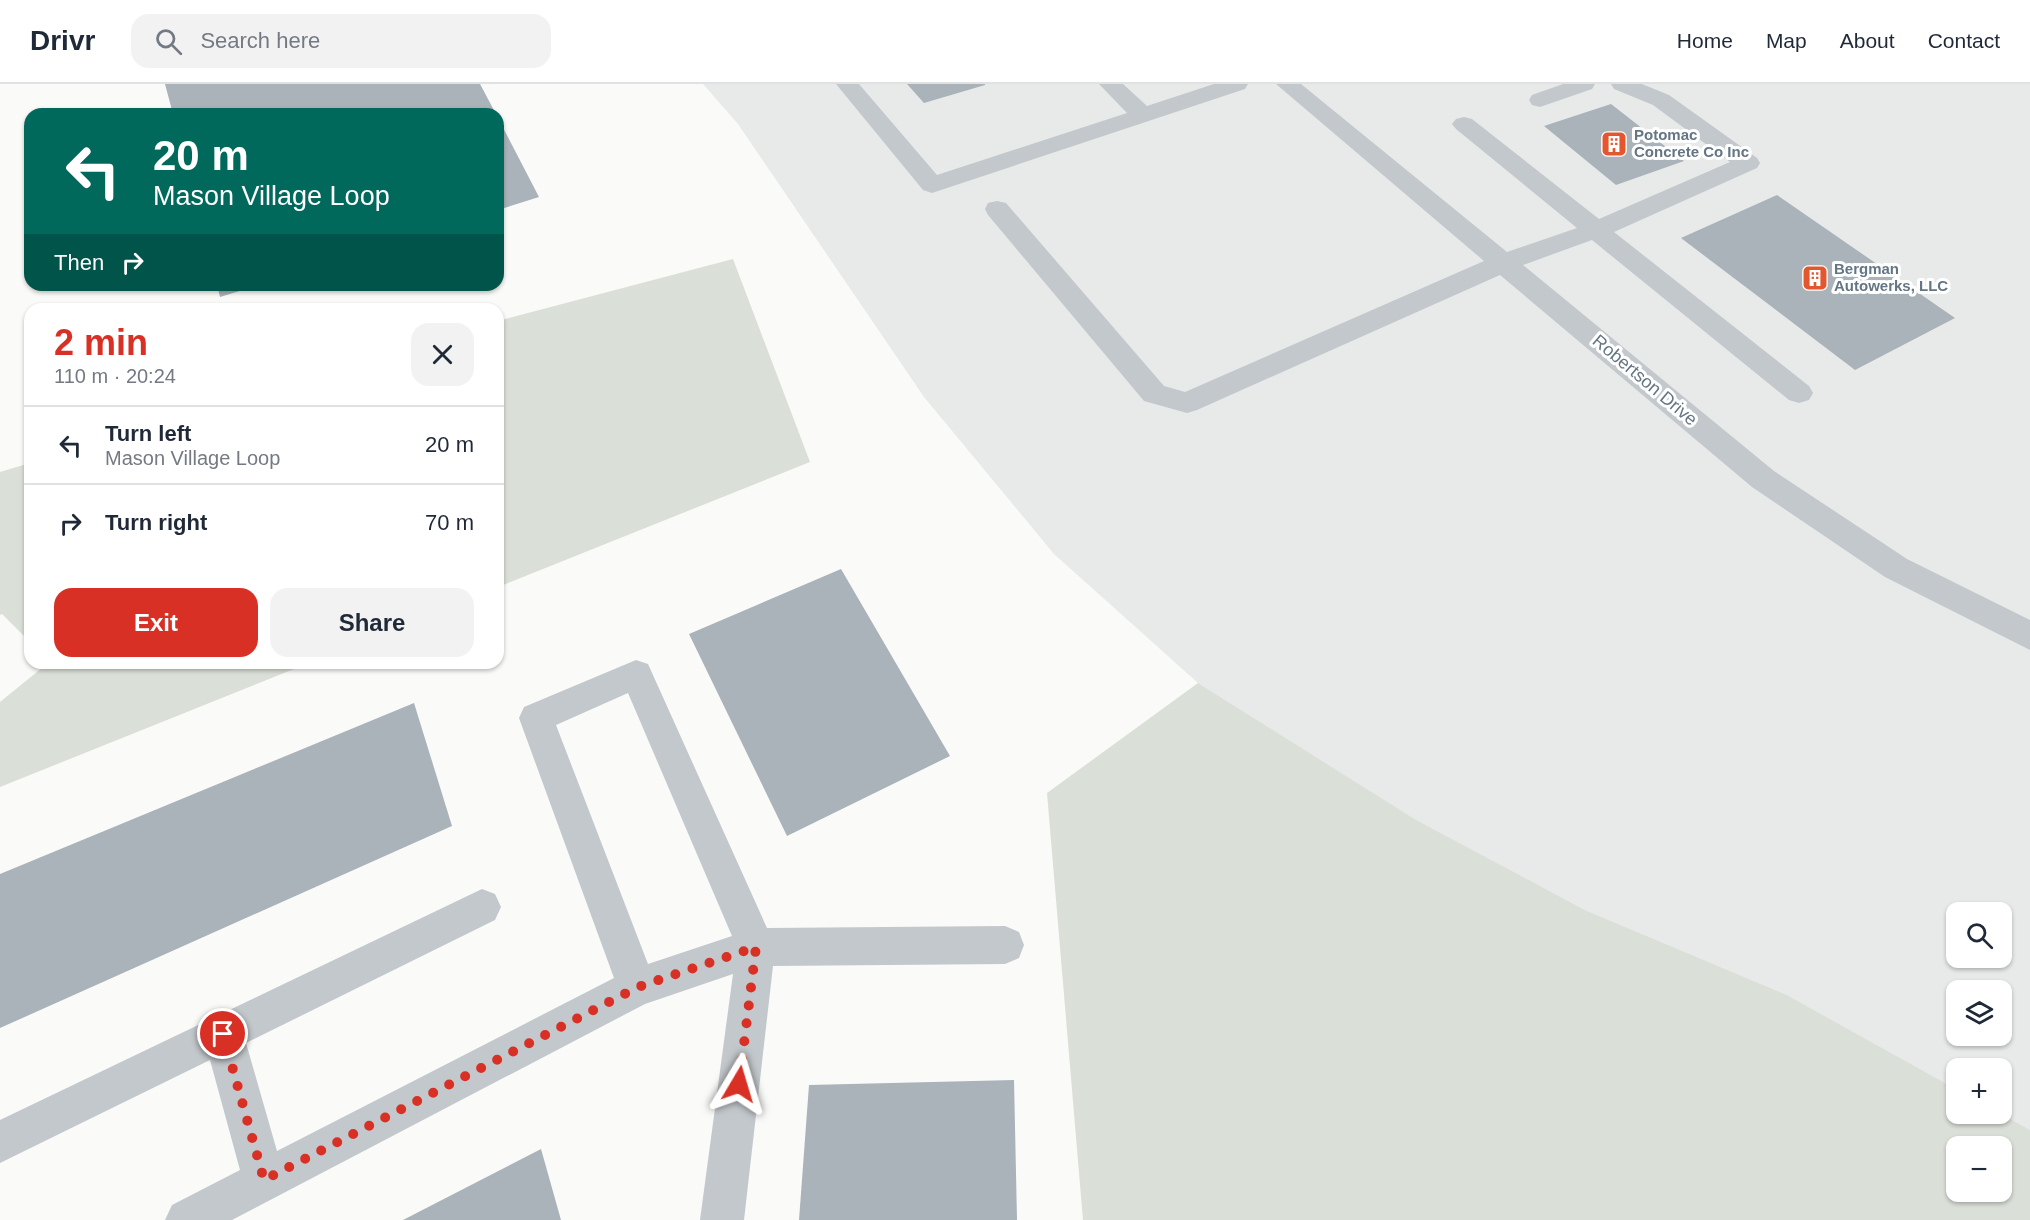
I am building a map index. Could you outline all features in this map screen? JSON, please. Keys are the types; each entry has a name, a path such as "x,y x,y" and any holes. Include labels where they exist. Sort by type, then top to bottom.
{"street":[{"path":"847,84 932,185 1237,84"},
{"path":"1110,84 1143,115"},
{"name":"Robertson Drive","path":"1287,84 1764,478 1896,568 2030,636"},
{"path":"1540,100 1584,84"},
{"path":"997,209 1154,394 1187,403 1503,263 1596,230 1748,163 1661,100 1622,84"},
{"path":"1464,124 1799,393"},
{"path":"638,987 536,718 636,674 756,947 722,1220"},
{"path":"0,1142 482,907"},
{"path":"187,1220 638,987 756,947 1005,945"},
{"path":"223,1034 264,1180"}],"shaded area":[{"path":"703,84 2030,84 2030,1130 2012,1120 2012,1058 1946,1058 1946,1083 1787,995 1585,910 1415,820 1198,683 1054,554 924,397 738,124"},
{"path":"733,259 810,462 504,585 504,319"},
{"path":"24,465 24,636 2,614 0,615 0,472"},
{"path":"41,669 294,669 0,787 0,702"},
{"path":"1198,683 1416,820 1585,910 1787,995 1946,1083 1946,1124 2012,1124 2012,1120 2030,1130 2030,1220 1083,1220 1047,793"}],"building":[{"path":"165,84 480,84 493,108 171,108"},
{"path":"907,84 985,84 985,85 924,103"},
{"name":"Potomac Concrete Co Inc","path":"1611,104 1684,161 1616,185 1544,126"},
{"path":"504,130 539,197 504,208"},
{"name":"Bergman Autowerks, LLC","path":"1777,195 1955,318 1855,370 1681,238"},
{"path":"218,291 240,291 220,297"},
{"path":"841,569 950,756 787,836 689,634"},
{"path":"414,703 452,826 0,1028 0,874"},
{"path":"1014,1080 1017,1220 799,1220 809,1085"},
{"path":"541,1149 561,1220 403,1220"}],"place":[{"name":"Potomac Concrete Co Inc","path":"1614,144"},
{"name":"Bergman Autowerks, LLC","path":"1815,278"}],"route":[{"path":"223,1034 264,1180 638,987 756,947 739,1084"}]}
